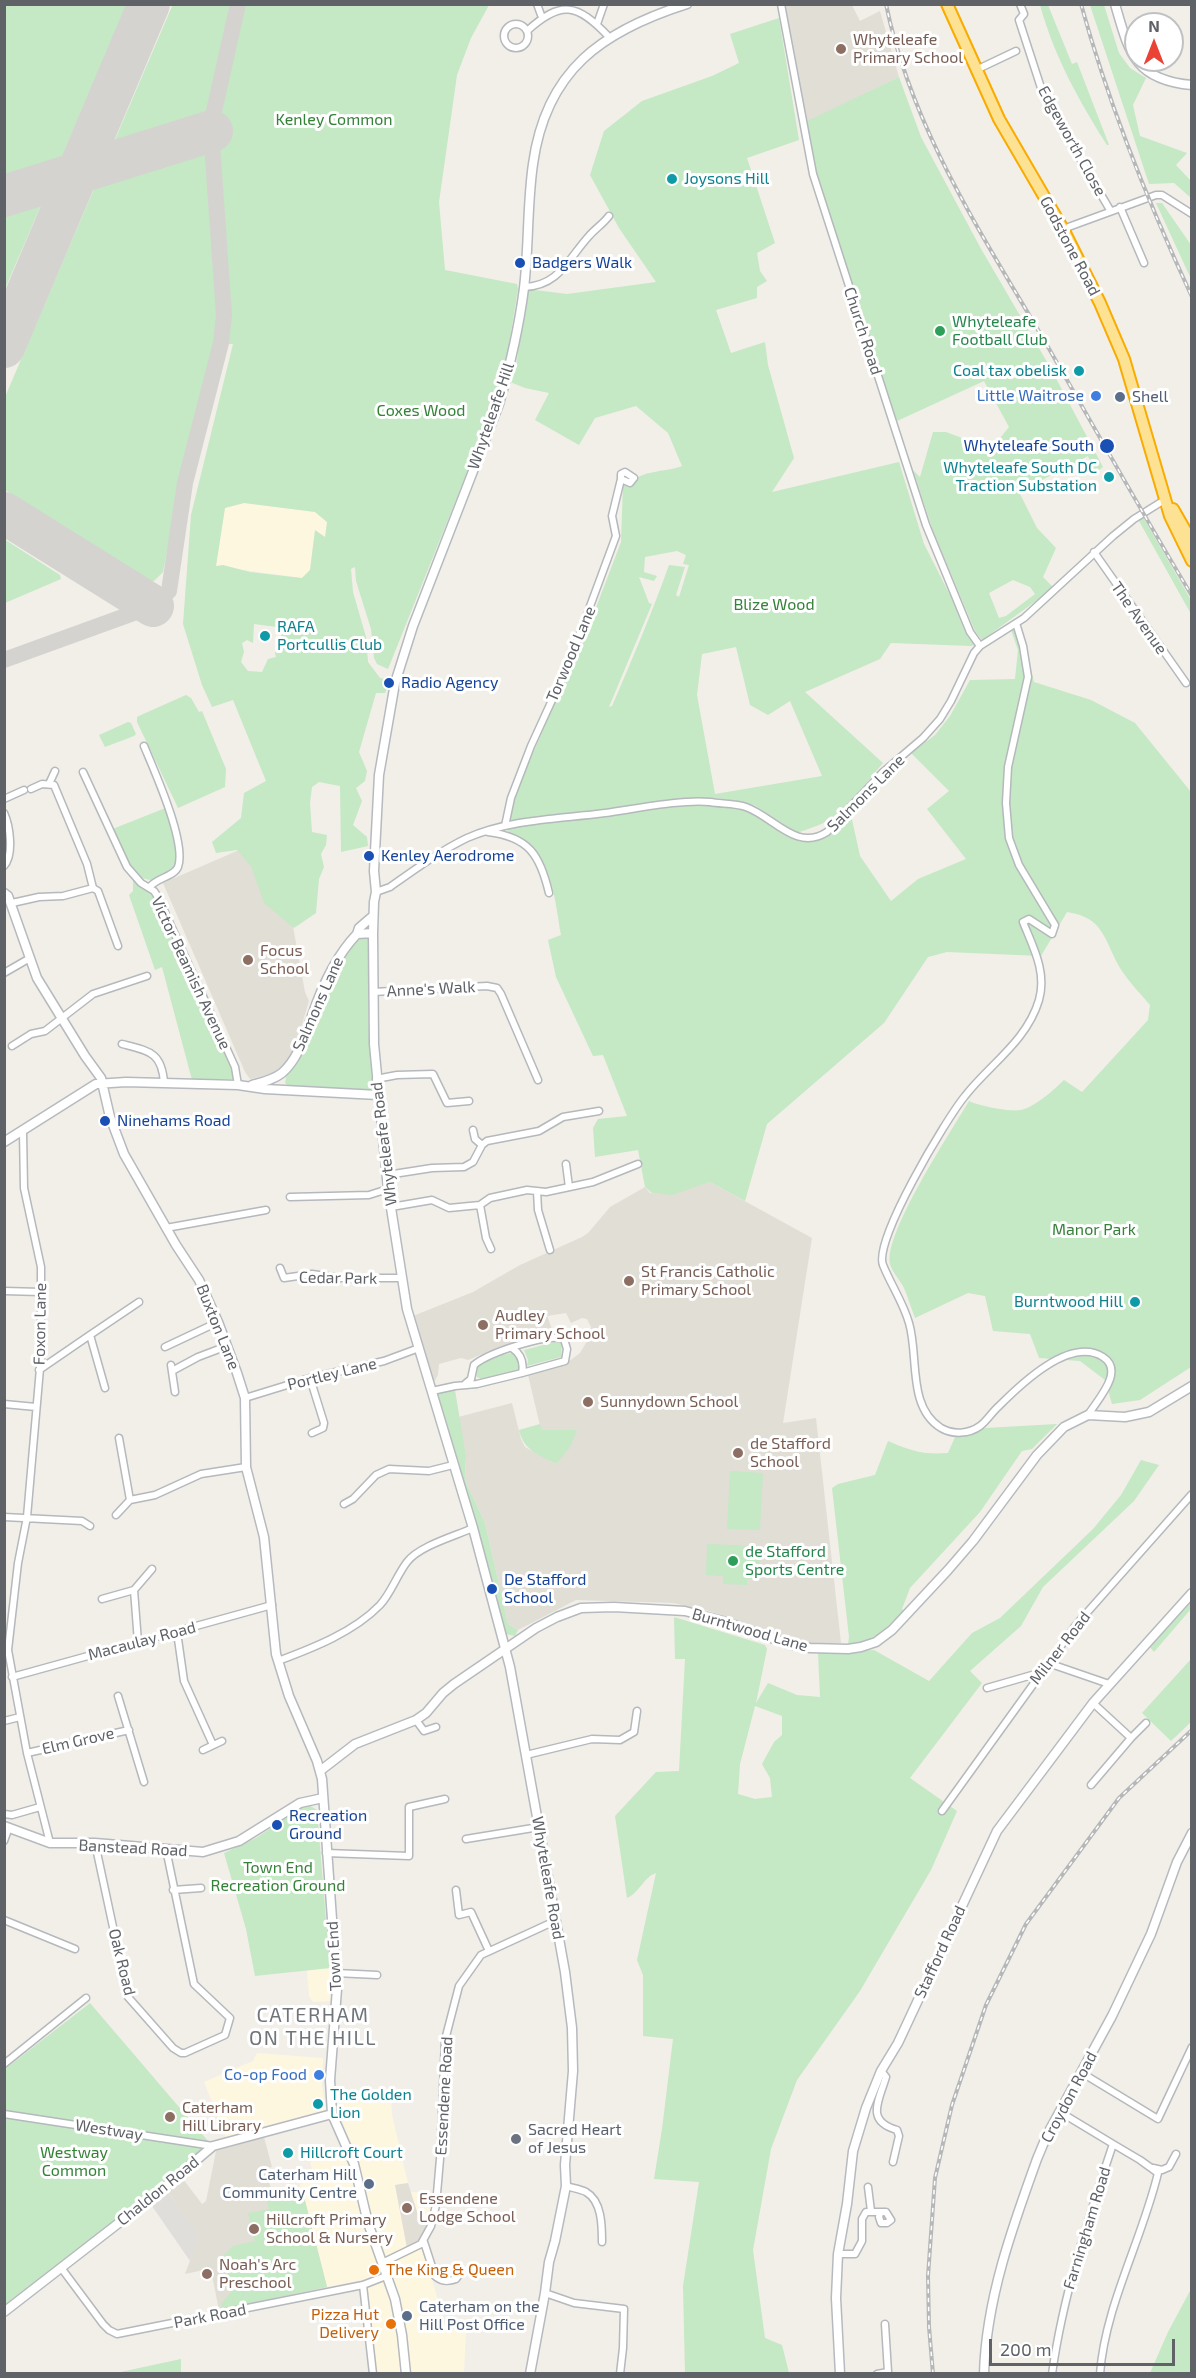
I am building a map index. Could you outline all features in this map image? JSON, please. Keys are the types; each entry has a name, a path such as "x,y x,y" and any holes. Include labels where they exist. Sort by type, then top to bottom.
{"highway":[{"name":"Godstone Road","path":"947,4 976,70 1022,161 1063,229 1100,303 1124,359 1176,530 1191,561"},
{"name":"Godstone Road","path":"1167,499 1191,542"}],"street":[{"path":"537,4 542,15"},
{"path":"597,24 604,4"},
{"name":"Whyteleafe Hill","path":"376,892 375,815 384,736 395,683 413,626 499,404 510,366 524,287 530,189 541,126 553,100 570,74 588,54 609,37 640,21 687,4"},
{"name":"Church Road","path":"781,4 813,174 926,525 970,632 980,646"},
{"name":"Edgeworth Close","path":"1020,4 1024,14 1019,20 1044,97 1110,210"},
{"path":"1115,4 1128,49 1136,62 1148,72 1166,80 1191,84"},
{"path":"527,31 551,9 572,8 581,11 609,37"},
{"path":"516,24 527,31 528,38 519,48 512,48 506,44 505,31 509,26 516,24"},
{"path":"976,70 1016,51"},
{"path":"1063,229 1156,195 1162,195 1191,214"},
{"path":"1120,207 1144,263"},
{"path":"524,287 537,286 557,274 572,260 590,235 609,216"},
{"name":"Torwood Lane","path":"505,826 511,798 531,746 569,663 616,536 612,516 621,479"},
{"name":"Salmons Lane","path":"376,892 390,888 466,838 527,821 704,802 749,808 795,837 821,836 882,773 923,738 940,719 980,646 1016,623 1134,519 1167,499"},
{"name":"The Avenue","path":"1094,552 1186,683"},
{"path":"1016,623 1023,646 1028,677 1008,767 1006,803 1009,838 1019,865 1055,925 1052,934 1029,919 1023,922 1041,967 1041,987 1034,1013 1024,1031 966,1095 942,1129 889,1230 881,1252 882,1263 903,1304 910,1326 918,1394 923,1407 940,1427 950,1432 959,1433 980,1426 999,1406 1044,1367 1061,1357 1085,1353 1098,1354 1108,1360 1112,1367 1111,1377 1088,1415 1125,1417 1143,1413 1191,1386"},
{"path":"144,746 175,830 178,858 178,867 174,872 154,882 149,888"},
{"path":"49,784 55,771"},
{"name":"Victor Beamish Avenue","path":"82,772 127,867 158,897 235,1067 238,1085"},
{"path":"4,800 42,784 54,785 87,864 93,888 98,891 118,946"},
{"path":"4,813 7,819 10,856 4,866"},
{"path":"486,832 502,834 530,846 543,866 549,892"},
{"path":"12,903 39,897 63,896 93,888"},
{"name":"Whyteleafe Road","path":"376,892 373,916 376,1079 388,1189 407,1309 473,1528 510,1667 572,2028 573,2071 565,2165 567,2186 549,2262 530,2373"},
{"name":"Buxton Lane","path":"4,893 12,903 37,978 103,1085 110,1116 124,1154 199,1280 227,1346 245,1398 246,1467 264,1537 274,1642 278,1661 289,1696 320,1771 323,1798"},
{"name":"Salmons Lane","path":"281,1074 291,1064 302,1045 334,964 359,928 373,916"},
{"path":"357,934 373,933"},
{"path":"4,973 30,958"},
{"path":"12,1046 31,1034 45,1031 93,994 147,976"},
{"name":"Anne's Walk","path":"373,992 487,986 497,988 538,1080"},
{"path":"122,1044 153,1054 163,1068 164,1083"},
{"path":"248,1086 273,1079 281,1074"},
{"path":"281,1074 280,1080 285,1089"},
{"path":"376,1079 397,1075 433,1074 447,1102 469,1101"},
{"path":"4,1142 96,1084 126,1082 238,1085 378,1095"},
{"path":"387,1175 432,1168 464,1167 473,1162 482,1145 495,1139 539,1131 563,1117 599,1111"},
{"path":"473,1130 475,1139 482,1145"},
{"name":"Foxon Lane","path":"22,1132 24,1188 41,1267 39,1370 27,1517 14,1592 7,1662 50,1843"},
{"path":"566,1164 569,1187"},
{"path":"391,1207 432,1200 449,1208 480,1204 490,1198 527,1190 546,1192 593,1182 638,1164"},
{"path":"290,1197 369,1195 388,1189"},
{"path":"537,1191 538,1210 550,1250"},
{"path":"480,1204 486,1238 491,1249"},
{"path":"166,1228 266,1210"},
{"name":"Cedar Park","path":"280,1268 284,1278 312,1274 340,1278 402,1278"},
{"path":"4,1291 41,1292"},
{"path":"39,1370 140,1302"},
{"path":"165,1347 218,1322"},
{"path":"90,1335 105,1388"},
{"path":"432,1391 465,1384 477,1384 565,1360 567,1344 564,1339 558,1337 512,1348 478,1361 474,1365 471,1379 465,1384"},
{"path":"175,1392 172,1368 227,1346"},
{"name":"Portley Lane","path":"245,1398 310,1378 384,1361 419,1348"},
{"path":"512,1348 518,1352 522,1373"},
{"path":"310,1378 324,1423 323,1428 312,1433"},
{"path":"4,1404 36,1407"},
{"name":"Burntwood Lane","path":"320,1771 354,1744 416,1720 454,1684 536,1628 573,1610 614,1607 685,1611 713,1618 792,1645 810,1648 848,1649 876,1642 892,1629 948,1570 1051,1439 1064,1427 1088,1415"},
{"path":"119,1438 130,1500"},
{"path":"344,1504 353,1499 376,1475 390,1469 429,1471 453,1465"},
{"path":"116,1515 130,1500 155,1495 201,1474 246,1467"},
{"name":"Milner Road","path":"942,1811 1039,1673 1076,1625 1191,1494"},
{"path":"4,1517 82,1521 90,1526"},
{"path":"278,1661 331,1638 364,1618 386,1597 401,1570 414,1554 473,1528"},
{"path":"102,1599 134,1590 152,1569"},
{"path":"134,1590 138,1642"},
{"path":"4,1592 14,1592"},
{"name":"Stafford Road","path":"840,2373 836,2298 838,2254 853,2151 866,2108 881,2071 898,2043 997,1831 1093,1703 1191,1593"},
{"name":"Macaulay Road","path":"12,1677 272,1605"},
{"path":"177,1632 184,1681 213,1745"},
{"path":"1048,1663 1110,1684"},
{"path":"987,1688 1039,1673"},
{"path":"118,1696 144,1782"},
{"path":"1093,1703 1131,1738"},
{"path":"526,1755 592,1739 620,1740 634,1732 637,1711"},
{"path":"4,1721 20,1717"},
{"path":"416,1720 424,1731 436,1727"},
{"path":"1091,1785 1146,1723"},
{"name":"Elm Grove","path":"27,1753 129,1730"},
{"path":"204,1750 222,1741"},
{"name":"Banstead Road","path":"7,1827 50,1843 95,1843 203,1852 220,1849 239,1841 300,1803 323,1798"},
{"name":"Town End","path":"323,1798 336,1973 330,2080 332,2114"},
{"path":"327,1853 409,1856 409,1807 445,1799"},
{"path":"4,1814 12,1815 40,1807"},
{"path":"4,1841 7,1827"},
{"path":"466,1839 539,1827"},
{"name":"Croydon Road","path":"984,2373 987,2330 1003,2265 1036,2159 1082,2073 1151,1934 1177,1862 1191,1833"},
{"name":"Oak Road","path":"95,1843 128,1997 177,2052 184,2054 225,2035 230,2018 194,1984 173,1890"},
{"path":"166,1849 173,1890 201,1888"},
{"path":"456,1890 459,1916 471,1912 489,1951"},
{"path":"4,1920 75,1949"},
{"name":"Essendene Road","path":"424,2242 436,2205 445,2040 459,1986 481,1955 555,1921"},
{"path":"336,1973 377,1975"},
{"path":"4,2064 86,1998"},
{"path":"1082,2073 1158,2119 1191,2047"},
{"path":"881,2071 886,2077 876,2110 878,2120 886,2127 897,2130 899,2136 893,2162"},
{"name":"Farningham Road","path":"1052,2373 1057,2334 1067,2293 1089,2214 1113,2144 1060,2112"},
{"name":"Westway","path":"4,2114 213,2146"},
{"path":"332,2114 354,2164 368,2223 398,2312 406,2373"},
{"name":"Chaldon Road","path":"4,2312 62,2269 213,2146 332,2114"},
{"path":"1100,2373 1107,2324 1152,2199 1158,2173 1113,2144"},
{"path":"1152,2168 1162,2170 1169,2167 1176,2154"},
{"path":"567,2186 587,2192 598,2207 602,2226 602,2242"},
{"path":"868,2187 871,2211"},
{"path":"838,2254 855,2254 862,2241 862,2219 866,2212 880,2212"},
{"path":"382,2263 424,2242 435,2276 444,2281 456,2279 461,2272"},
{"name":"Park Road","path":"62,2269 103,2324 117,2334 363,2285 386,2276"},
{"path":"363,2285 373,2373"},
{"path":"545,2293 574,2303 624,2309 620,2373"},
{"path":"877,2373 888,2372 885,2324"}],"shaded area":[{"name":"Whyteleafe Primary School","path":"783,5 852,5 860,21 880,11 899,77 803,124"},
{"path":"244,503 315,512 327,522 326,538 314,537 310,570 302,578 216,566 225,508"},
{"name":"Focus School","path":"276,834 305,992 309,1001 296,1045 289,1058 275,1073 250,1079 163,883"},
{"name":"de Stafford School","path":"710,1182 812,1238 783,1423 816,1418 841,1643 801,1644 709,1611 673,1603 576,1600 518,1630 508,1624 485,1523 465,1480 466,1456 458,1417 512,1403 525,1447 556,1464 577,1430 541,1430 528,1375 564,1365 580,1353 590,1336 591,1327 587,1319 582,1318 571,1323 566,1313 547,1316 554,1334 502,1346 468,1360 461,1358 439,1364 438,1375 433,1384 413,1316 473,1292 520,1265 582,1237 610,1207 645,1187 650,1193 672,1194"},
{"path":"330,1968 330,2001 313,2002 309,1996 307,1971"},
{"path":"257,2053 323,2058 322,2086 326,2109 226,2137 204,2082 253,2061"},
{"path":"337,2094 391,2097 392,2115 408,2183 395,2185 407,2248 410,2253 423,2247 446,2329 466,2330 464,2373 376,2373 371,2342 367,2279 327,2287 300,2184 315,2179 310,2162 352,2148 339,2112"},
{"name":"Hillcroft Primary School & Nursery","path":"264,2137 272,2167 265,2169 273,2195 302,2189 327,2287 219,2310 212,2275 208,2269 185,2274 199,2236 168,2192 183,2179 202,2204 206,2201 216,2151"},
{"name":"Essendene Lodge School","path":"408,2183 420,2221 429,2223 422,2238 407,2248 395,2185"},
{"path":"168,2192 200,2236 190,2261 152,2206"},
{"path":"410,2192 434,2193 429,2223 420,2221"}],"green space":[{"path":"173,4 233,5 208,105 206,123 220,314 163,572 154,581 146,582 5,490 5,397"},
{"path":"4,5 127,5 5,289"},
{"path":"242,5 489,5 471,38 457,75 439,202 445,270 517,284 518,289 508,351 486,425 388,669 377,664 374,658 371,629 356,581 355,567 351,569 353,592 366,637 368,662 380,678 391,680 385,693 376,693 359,752 367,771 365,781 356,788 362,801 353,825 367,837 368,846 341,852 340,786 319,782 312,787 310,803 312,832 327,835 326,845 321,854 324,867 319,879 316,913 294,928 264,903 251,866 237,850 216,853 212,842 241,818 244,793 266,781 233,700 212,707 202,685 183,624 191,515 233,344 226,344 229,315 217,144 217,119","holes":["244,503 315,512 327,522 325,537 315,530 310,570 302,578 250,572 223,565 216,566 225,508","254,624 277,627 282,637 275,653 276,657 268,659 262,672 248,671 241,662 244,652 242,643 247,640 253,643"]},
{"path":"1040,5 1048,5 1072,64 1077,62 1109,145 1068,78 1052,42"},
{"path":"1090,5 1104,5 1119,53 1124,60 1124,72 1136,72 1146,78 1133,105 1140,136 1187,153 1176,165 1191,181 1191,198 1174,183 1149,184"},
{"name":"Blize Wood","path":"779,18 799,140 747,158 775,243 757,253 760,271 767,281 757,287 757,298 716,310 731,353 765,342 768,365 794,458 772,492 899,462 924,544 951,597 965,632 975,645 891,643 880,659 805,692 883,763 844,808 817,826 797,833 754,805 718,798 567,816 530,817 508,822 516,792 570,668 573,668 621,542 623,484 629,485 646,474 682,466 668,433 636,406 595,418 579,445 535,420 549,393 510,382 516,367 527,289 567,294 656,282 619,228 590,175 604,131 642,101 712,76 739,63 730,34","holes":["677,551 686,555 683,564 689,565 679,597 676,595 685,567 669,565 634,654 612,706 609,707 652,604 649,603 639,577 654,581 657,576 644,572 645,557","736,647 750,705 768,715 790,701 822,776 715,794 697,695 702,654"]},
{"path":"899,77 921,137 980,247 1050,367 1103,467 1095,473 1088,456 1019,492 1037,528 1056,548 1043,577 1054,588 982,640 975,631 933,531 913,470 920,477 933,432 946,432 970,441 997,442 1009,427 984,381 897,421 819,185 803,123","holes":["1013,580 1030,587 1035,594 1006,616 999,618 989,593"]},
{"path":"1156,203 1162,203 1191,245 1191,279"},
{"path":"1143,517 1191,600 1191,614 1139,521"},
{"path":"4,539 60,575 61,579 5,603"},
{"name":"Manor Park","path":"1011,630 1014,630 1024,642 1034,682 1091,700 1135,723 1191,792 1191,1367 1140,1400 1112,1404 1105,1380 1080,1361 1039,1358 1030,1334 993,1331 985,1296 968,1293 915,1318 904,1288 890,1264 891,1250 907,1207 969,1101 994,1108 1021,1110 1038,1102 1064,1080 1082,1092 1148,1020 1150,1005 1123,973 1106,939 1096,925 1089,919 1067,912 1041,956 947,952 928,957 884,1023 767,1124 745,1201 710,1182 672,1195 652,1193 645,1187 638,1150 595,1157 593,1128 598,1119 627,1116 603,1055 593,1056 556,977 548,940 561,935 553,889 545,866 530,844 512,835 506,829 658,808 720,806 750,812 788,837 812,842 831,834 851,815 860,856 891,901 918,879 966,859 927,809 949,791 911,753 935,735 950,716 970,680 1015,679 1018,650"},
{"path":"186,695 191,698 199,712 202,711 226,769 225,787 178,808 137,722 137,717"},
{"path":"128,722 131,723 136,734 105,747 99,735"},
{"path":"168,807 175,830 178,867 154,881 134,876 153,897 167,925 235,1079 192,1080 162,967 155,970 129,895 133,891 133,875 110,830"},
{"path":"362,938 368,938 369,1038 373,1091 288,1086 285,1083 287,1073 332,977 353,945"},
{"path":"555,1342 562,1343 561,1357 527,1366 528,1360 524,1350"},
{"path":"512,1353 517,1357 520,1367 518,1370 481,1379 477,1377 475,1371 483,1363"},
{"path":"455,1390 466,1456 465,1480 485,1523 508,1624 518,1630 515,1636 505,1634 436,1397 439,1392"},
{"path":"540,1424 542,1430 577,1430 570,1447 556,1464 533,1451 521,1437 519,1430"},
{"path":"1057,1424 1032,1449 1022,1451 980,1512 910,1588 902,1609 904,1611 872,1638 848,1645 849,1637 832,1488 838,1484 875,1475 888,1441 917,1452 948,1453 955,1437 974,1434 985,1428"},
{"path":"1141,1460 1159,1465 1134,1501 1043,1587 1021,1626 970,1671 982,1683 910,1778 957,1811 931,1870 860,1991 797,2080 771,2149 753,2250 765,2338 782,2345 789,2373 685,2373 683,2286 699,2182 654,2179 673,2039 643,2036 643,1975 637,1960 656,1873 627,1898 615,1816 656,1772 679,1771 685,1659 675,1659 674,1617 765,1645 767,1649 756,1703 768,1683 797,1695 820,1697 818,1653 874,1650 929,1681 972,1633 1000,1618 1093,1529 1121,1495","holes":["755,1706 782,1716 782,1735 774,1742 762,1764 770,1778 772,1797 755,1799 738,1794 740,1764"]},
{"path":"730,1471 763,1473 760,1530 727,1529"},
{"name":"de Stafford Sports Centre","path":"707,1544 760,1546 759,1579 747,1579 747,1585 723,1584 723,1576 706,1575"},
{"path":"1191,1599 1191,1609 1154,1652 1149,1646"},
{"path":"1191,1659 1191,1722 1171,1741 1142,1713"},
{"name":"Town End Recreation Ground","path":"309,1805 317,1810 330,1968 255,1976 246,1929 224,1853 256,1838"},
{"name":"Westway Common","path":"90,2003 208,2141 206,2148 5,2306 5,2069"},
{"path":"302,2189 327,2287 222,2309 221,2304 232,2291 224,2255 233,2246 255,2241 248,2213 269,2209 266,2198"},
{"path":"1191,2289 1191,2373 1150,2373 1168,2332"},
{"path":"181,2359 181,2373 116,2373"}],"taxiway":[{"path":"4,660 153,606 169,591 185,483 221,343 224,315 212,120 238,4"}],"runway":[{"path":"4,347 149,4"},
{"path":"4,196 212,131"},
{"path":"4,513 153,606"}],"railway":[{"path":"886,4 897,49 912,93 951,178 996,260 1192,596"},
{"path":"1081,4 1130,153 1192,297"},
{"path":"933,2374 928,2276 935,2178 952,2105 986,2005 1026,1924 1119,1798 1192,1730"}],"place":[{"name":"Whyteleafe Primary School","path":"841,49"},
{"name":"Joysons Hill","path":"672,179"},
{"name":"Badgers Walk","path":"520,263"},
{"name":"Whyteleafe Football Club","path":"940,331"},
{"name":"Coal tax obelisk","path":"1079,371"},
{"name":"Little Waitrose","path":"1096,396"},
{"name":"Shell","path":"1120,397"},
{"name":"Whyteleafe South","path":"1107,446"},
{"name":"Whyteleafe South DC Traction Substation","path":"1109,477"},
{"name":"RAFA Portcullis Club","path":"265,636"},
{"name":"Radio Agency","path":"389,683"},
{"name":"Kenley Aerodrome","path":"369,856"},
{"name":"Focus School","path":"248,960"},
{"name":"Ninehams Road","path":"105,1121"},
{"name":"St Francis Catholic Primary School","path":"629,1281"},
{"name":"Burntwood Hill","path":"1135,1302"},
{"name":"Audley Primary School","path":"483,1325"},
{"name":"Sunnydown School","path":"588,1402"},
{"name":"de Stafford School","path":"738,1453"},
{"name":"de Stafford Sports Centre","path":"733,1561"},
{"name":"De Stafford School","path":"492,1589"},
{"name":"Recreation Ground","path":"277,1825"},
{"name":"Co-op Food","path":"319,2075"},
{"name":"The Golden Lion","path":"318,2104"},
{"name":"Caterham Hill Library","path":"170,2117"},
{"name":"Sacred Heart of Jesus","path":"516,2139"},
{"name":"Hillcroft Court","path":"288,2153"},
{"name":"Caterham Hill Community Centre","path":"369,2184"},
{"name":"Essendene Lodge School","path":"407,2208"},
{"name":"Hillcroft Primary School & Nursery","path":"254,2229"},
{"name":"The King & Queen","path":"374,2270"},
{"name":"Noah's Arc Preschool","path":"207,2274"},
{"name":"Caterham on the Hill Post Office","path":"407,2316"},
{"name":"Pizza Hut Delivery","path":"391,2324"}],"district":[{"name":"CATERHAM ON THE HILL","path":"313,2026"}],"park label":[{"name":"Kenley Common","path":"334,120"},
{"name":"Coxes Wood","path":"421,411"}]}
